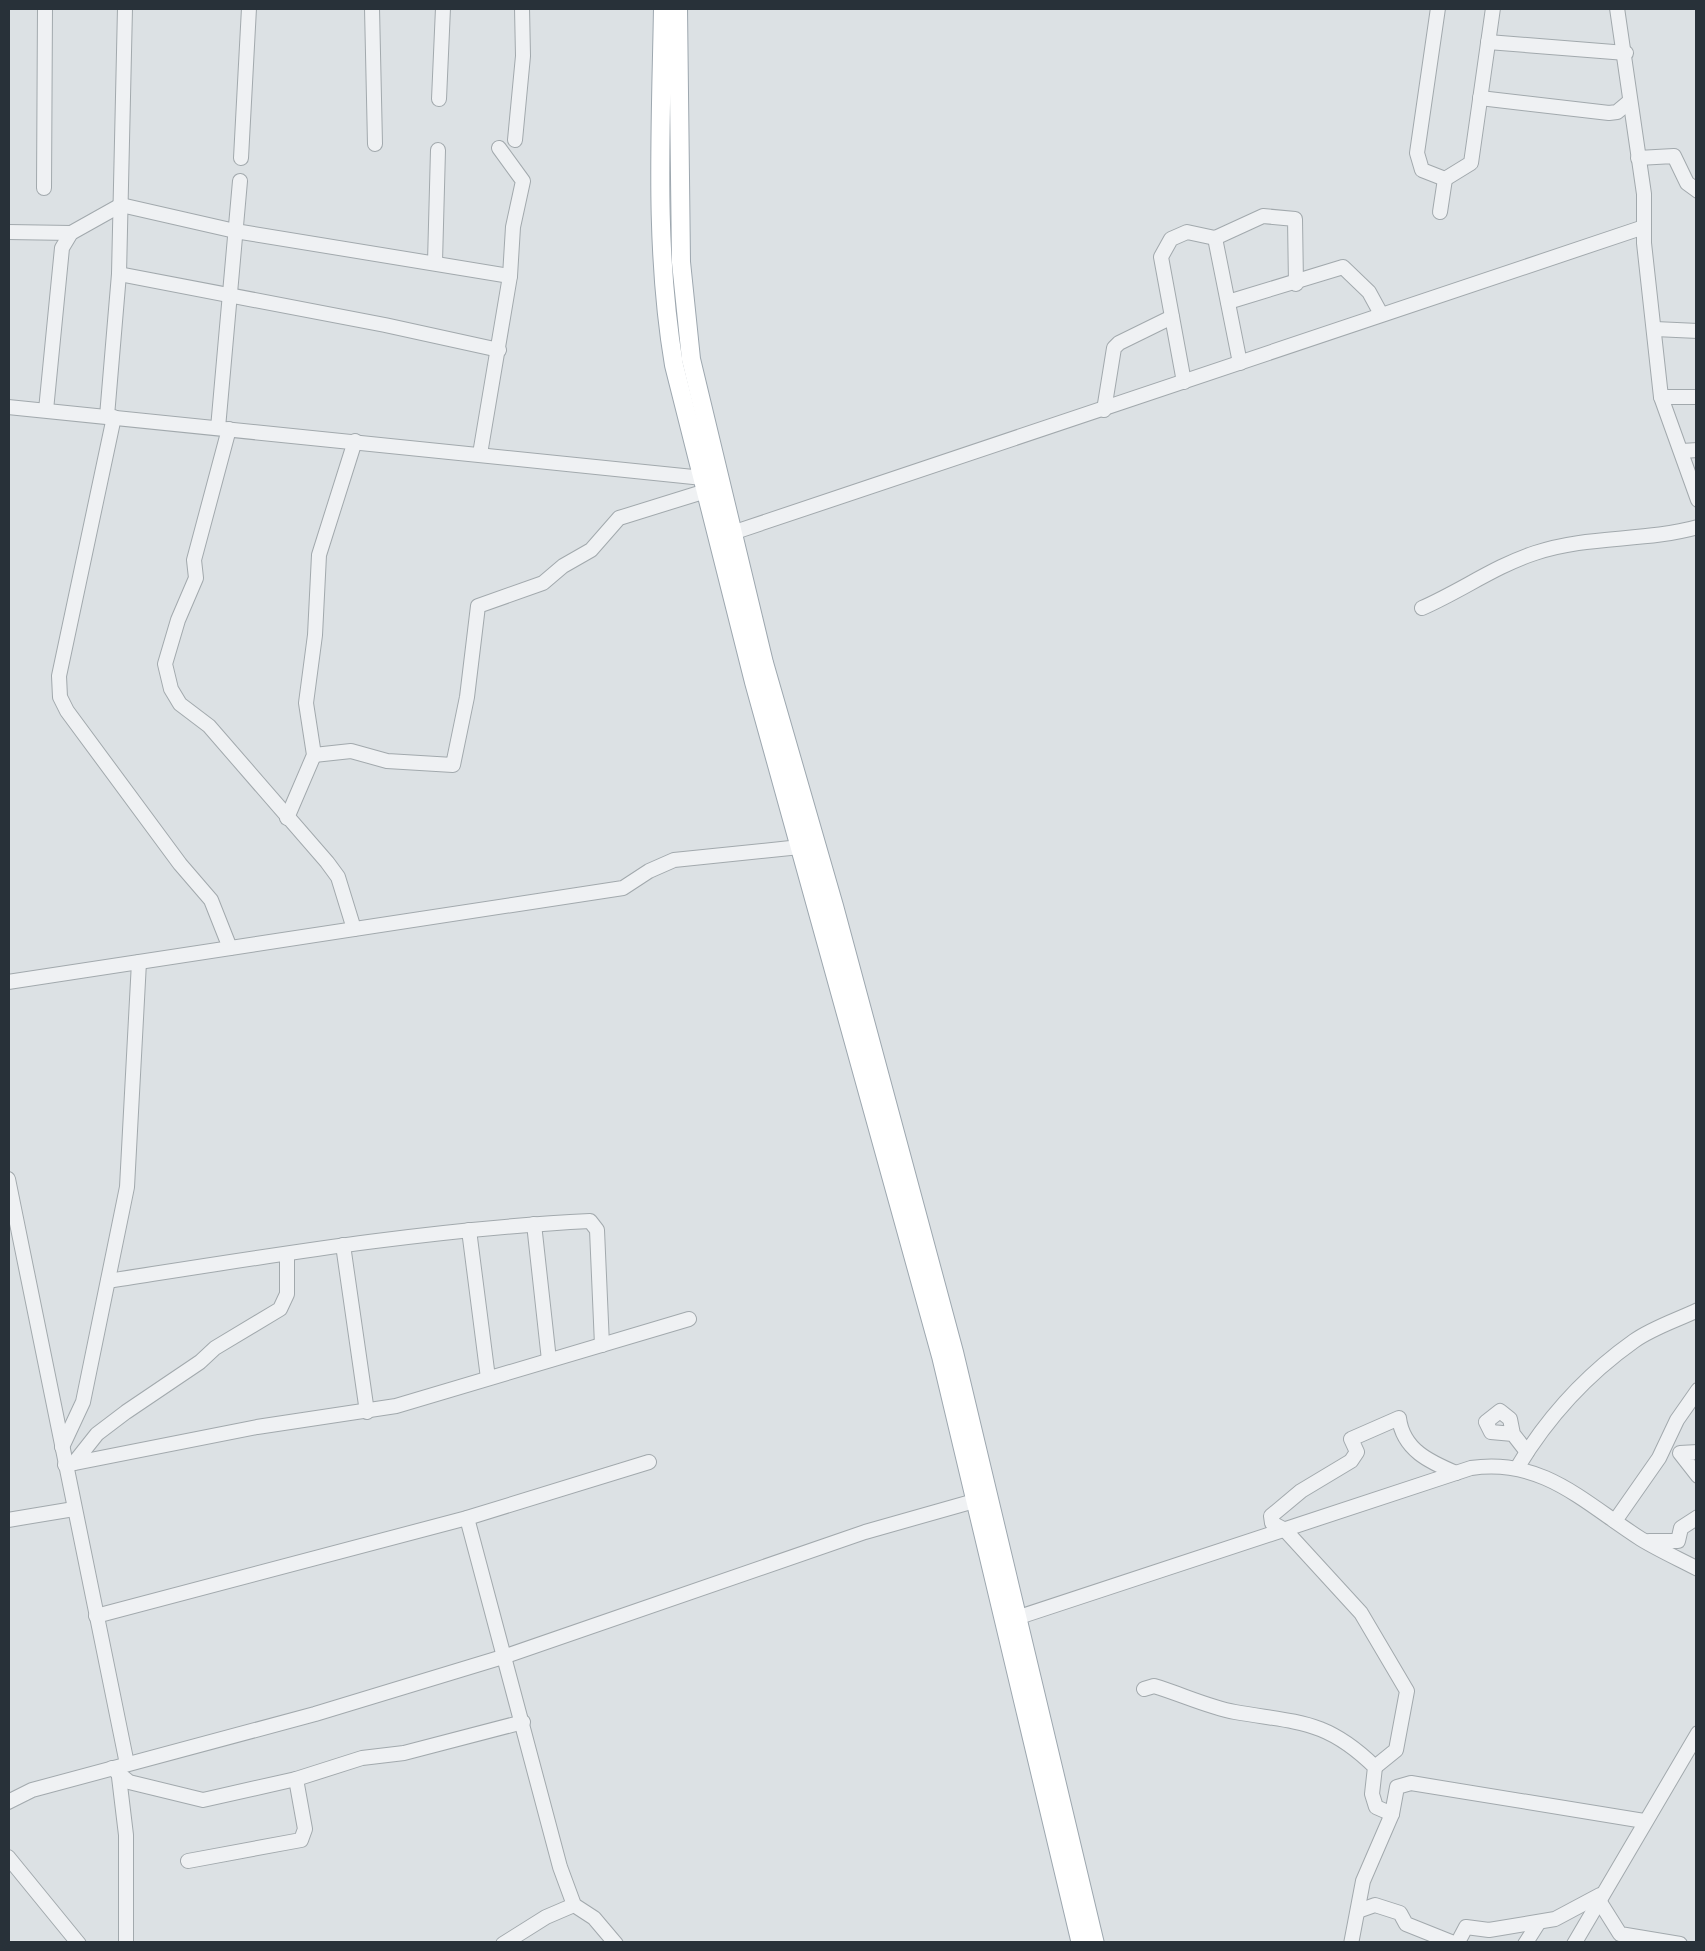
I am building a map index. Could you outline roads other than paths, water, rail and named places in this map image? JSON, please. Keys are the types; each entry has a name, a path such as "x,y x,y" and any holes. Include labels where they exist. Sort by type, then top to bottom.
{"main road":[{"path":"662,8 660,172 666,314 682,401 754,682 1016,1618 1088,1943"},
{"path":"678,8 681,262 686,334 784,739 834,906 949,1333 981,1498 1088,1943"}],"street":[{"path":"44,188 45,8"},
{"path":"125,8 123,177 111,417 59,676 60,697 169,849 212,900 230,948"},
{"path":"241,158 249,8"},
{"path":"372,8 375,144"},
{"path":"439,100 442,8"},
{"path":"515,140 523,56 522,8"},
{"path":"1438,8 1417,153 1422,170 1445,179"},
{"path":"1440,212 1445,179 1470,162 1493,8"},
{"path":"1618,8 1644,194 1661,398 1671,430 1690,450 1698,500"},
{"path":"1488,42 1626,54"},
{"path":"1480,98 1609,113 1629,105"},
{"path":"480,454 510,276 512,227 523,181 500,148"},
{"path":"435,262 438,150"},
{"path":"1638,158 1674,156 1687,182 1698,191"},
{"path":"240,181 223,428 194,560 196,578 178,620 166,676 180,704 209,726 338,876 354,929"},
{"path":"46,410 62,248 70,233 122,201 235,231 510,276"},
{"path":"1184,382 1161,257 1164,246 1187,232 1215,238 1263,216 1295,219 1296,284"},
{"path":"732,534 1644,227"},
{"path":"8,232 70,233"},
{"path":"1215,238 1240,363"},
{"path":"1228,302 1343,267 1369,292 1381,314"},
{"path":"119,274 499,350"},
{"path":"1104,410 1114,348 1172,317"},
{"path":"1654,329 1698,331"},
{"path":"1661,398 1698,397"},
{"path":"8,406 480,454 705,485"},
{"path":"287,818 314,755 306,704 319,555 355,442"},
{"path":"314,755 350,752 387,761 454,765 478,606 543,582 590,550 619,518 705,485"},
{"path":"1422,608 1493,570 1537,552 1600,538 1657,536 1698,527"},
{"path":"8,982 623,888 674,860 800,847"},
{"path":"62,1448 83,1402 127,1186 139,962"},
{"path":"8,1179 62,1448 70,1464 74,1510 96,1616 126,1835 126,1944"},
{"path":"108,1281 343,1245 534,1224 594,1223 598,1230 602,1345"},
{"path":"534,1224 549,1360"},
{"path":"470,1230 488,1378"},
{"path":"343,1245 367,1412"},
{"path":"70,1464 97,1434 126,1412 200,1362 214,1348 280,1309 287,1294 287,1254"},
{"path":"1517,1468 1564,1402 1636,1340 1698,1310"},
{"path":"70,1464 258,1427 367,1412 689,1319"},
{"path":"1615,1521 1659,1458 1677,1420 1698,1390"},
{"path":"1286,1530 1301,1491 1351,1461 1357,1452 1351,1439 1399,1418 1401,1431 1423,1459 1456,1472"},
{"path":"1513,1434 1527,1452"},
{"path":"1698,1452 1680,1453 1698,1476"},
{"path":"96,1616 468,1518 649,1462"},
{"path":"1016,1618 1456,1472 1496,1464 1558,1482 1644,1541 1698,1570"},
{"path":"8,1790 32,1790 119,1770 315,1714 506,1656 719,1581 981,1498"},
{"path":"8,1520 74,1510"},
{"path":"1644,1541 1678,1541 1682,1528 1698,1517"},
{"path":"468,1518 560,1867 574,1904 594,1918 616,1944"},
{"path":"1286,1530 1361,1613 1407,1691 1396,1750 1375,1766 1372,1794 1376,1808 1392,1814"},
{"path":"1144,1689 1154,1686 1232,1711 1316,1725 1354,1746 1375,1766"},
{"path":"119,1770 148,1788 203,1800 296,1779 362,1758 404,1753 523,1722"},
{"path":"1574,1944 1698,1732"},
{"path":"188,1861 301,1840 305,1830 296,1779"},
{"path":"1350,1944 1363,1881 1392,1814 1398,1787 1411,1783 1644,1822"},
{"path":"8,1802 32,1790"},
{"path":"8,1857 79,1944"},
{"path":"1358,1911 1375,1906 1400,1912 1406,1924 1456,1944 1466,1927 1489,1930 1555,1919 1599,1897"},
{"path":"1599,1897 1620,1939 1680,1944"},
{"path":"503,1944 574,1904"},
{"path":"1526,1944 1539,1922"}]}
